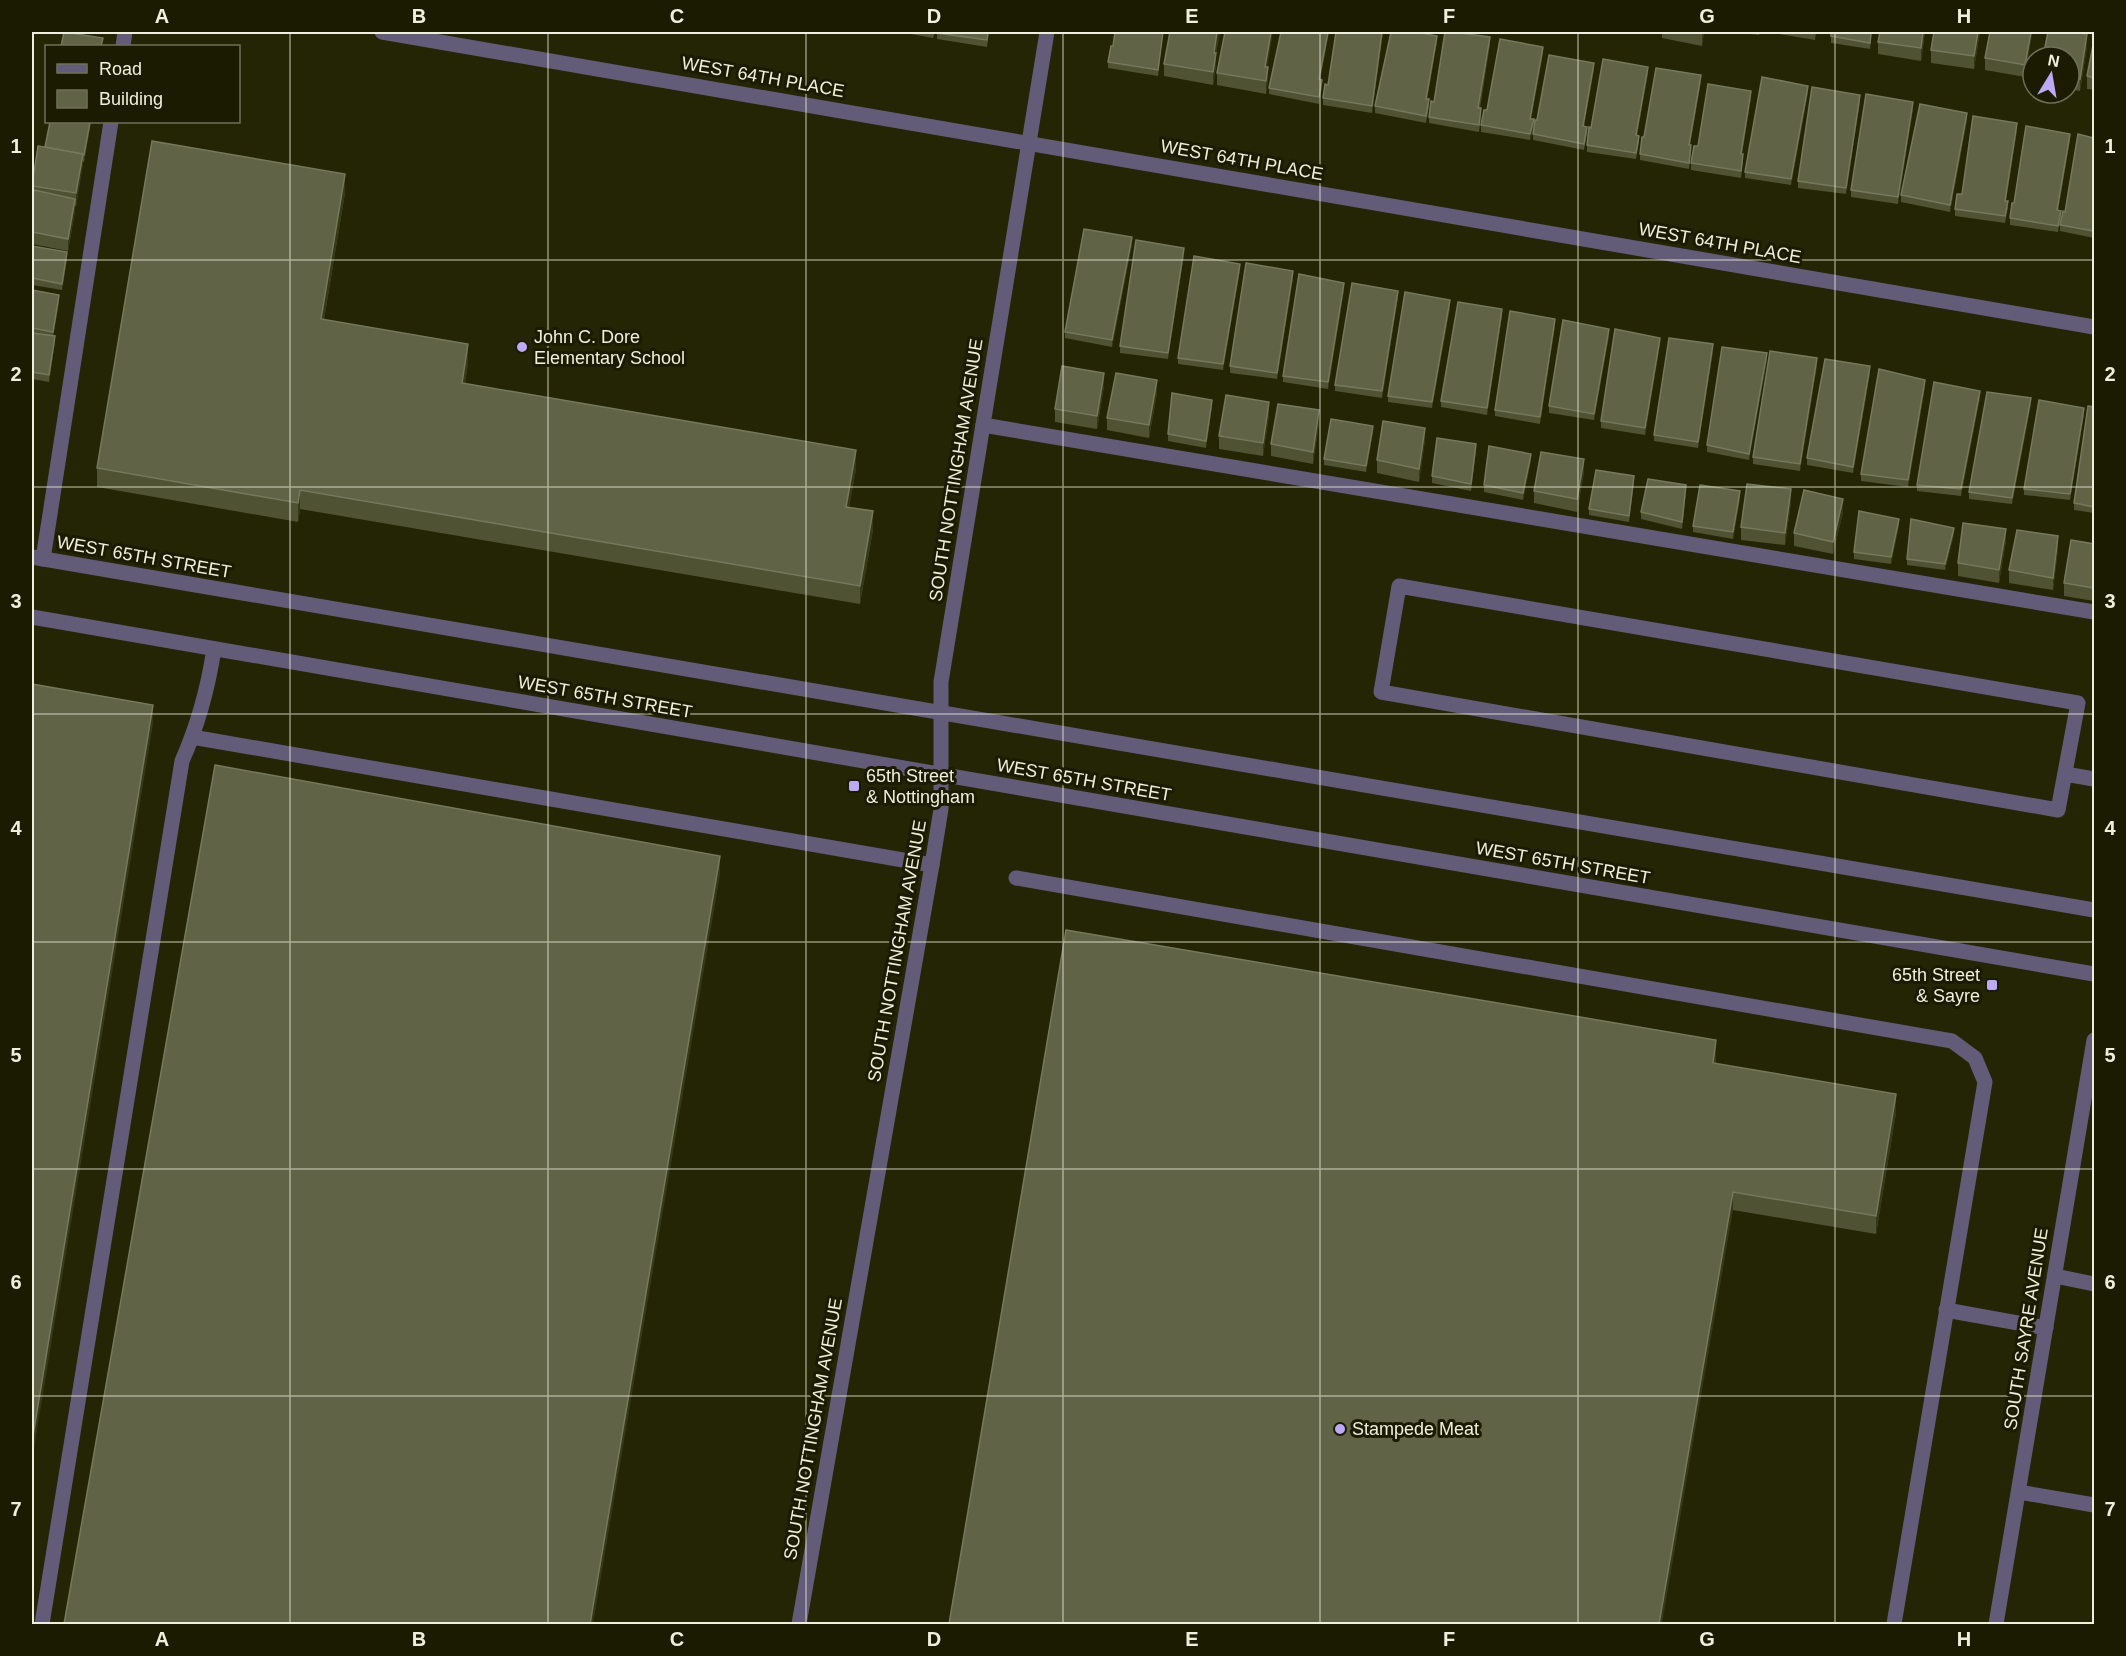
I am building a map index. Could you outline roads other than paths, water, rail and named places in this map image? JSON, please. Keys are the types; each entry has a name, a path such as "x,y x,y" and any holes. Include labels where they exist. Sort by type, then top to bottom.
{"street":[{"name":"WEST 64TH PLACE","path":"382,32 2094,327"},
{"name":"SOUTH NOTTINGHAM AVENUE","path":"798,1624 941,809 941,682 1047,32"},
{"path":"37,558 111,123"},
{"path":"983,425 2094,612"},
{"name":"WEST 65TH STREET","path":"37,558 2094,910"},
{"path":"1399,586 2078,703 2065,774 2058,810 1381,692 1399,586"},
{"name":"WEST 65TH STREET","path":"32,617 2094,974"},
{"path":"42,1624 182,761 192,738 208,683 214,649"},
{"path":"192,738 932,865"},
{"path":"2065,774 2094,779"},
{"path":"1016,878 1952,1041 1975,1058 1985,1082 1894,1624"},
{"name":"SOUTH SAYRE AVENUE","path":"1996,1624 2094,1040"},
{"path":"2055,1276 2094,1284"},
{"path":"1946,1310 2046,1328"},
{"path":"2019,1492 2094,1505"}],"place":[{"name":"John C. Dore Elementary School","path":"522,347"},
{"name":"65th Street & Nottingham","path":"854,786"},
{"name":"65th Street & Sayre","path":"1992,985"},
{"name":"Stampede Meat","path":"1340,1429"}]}
